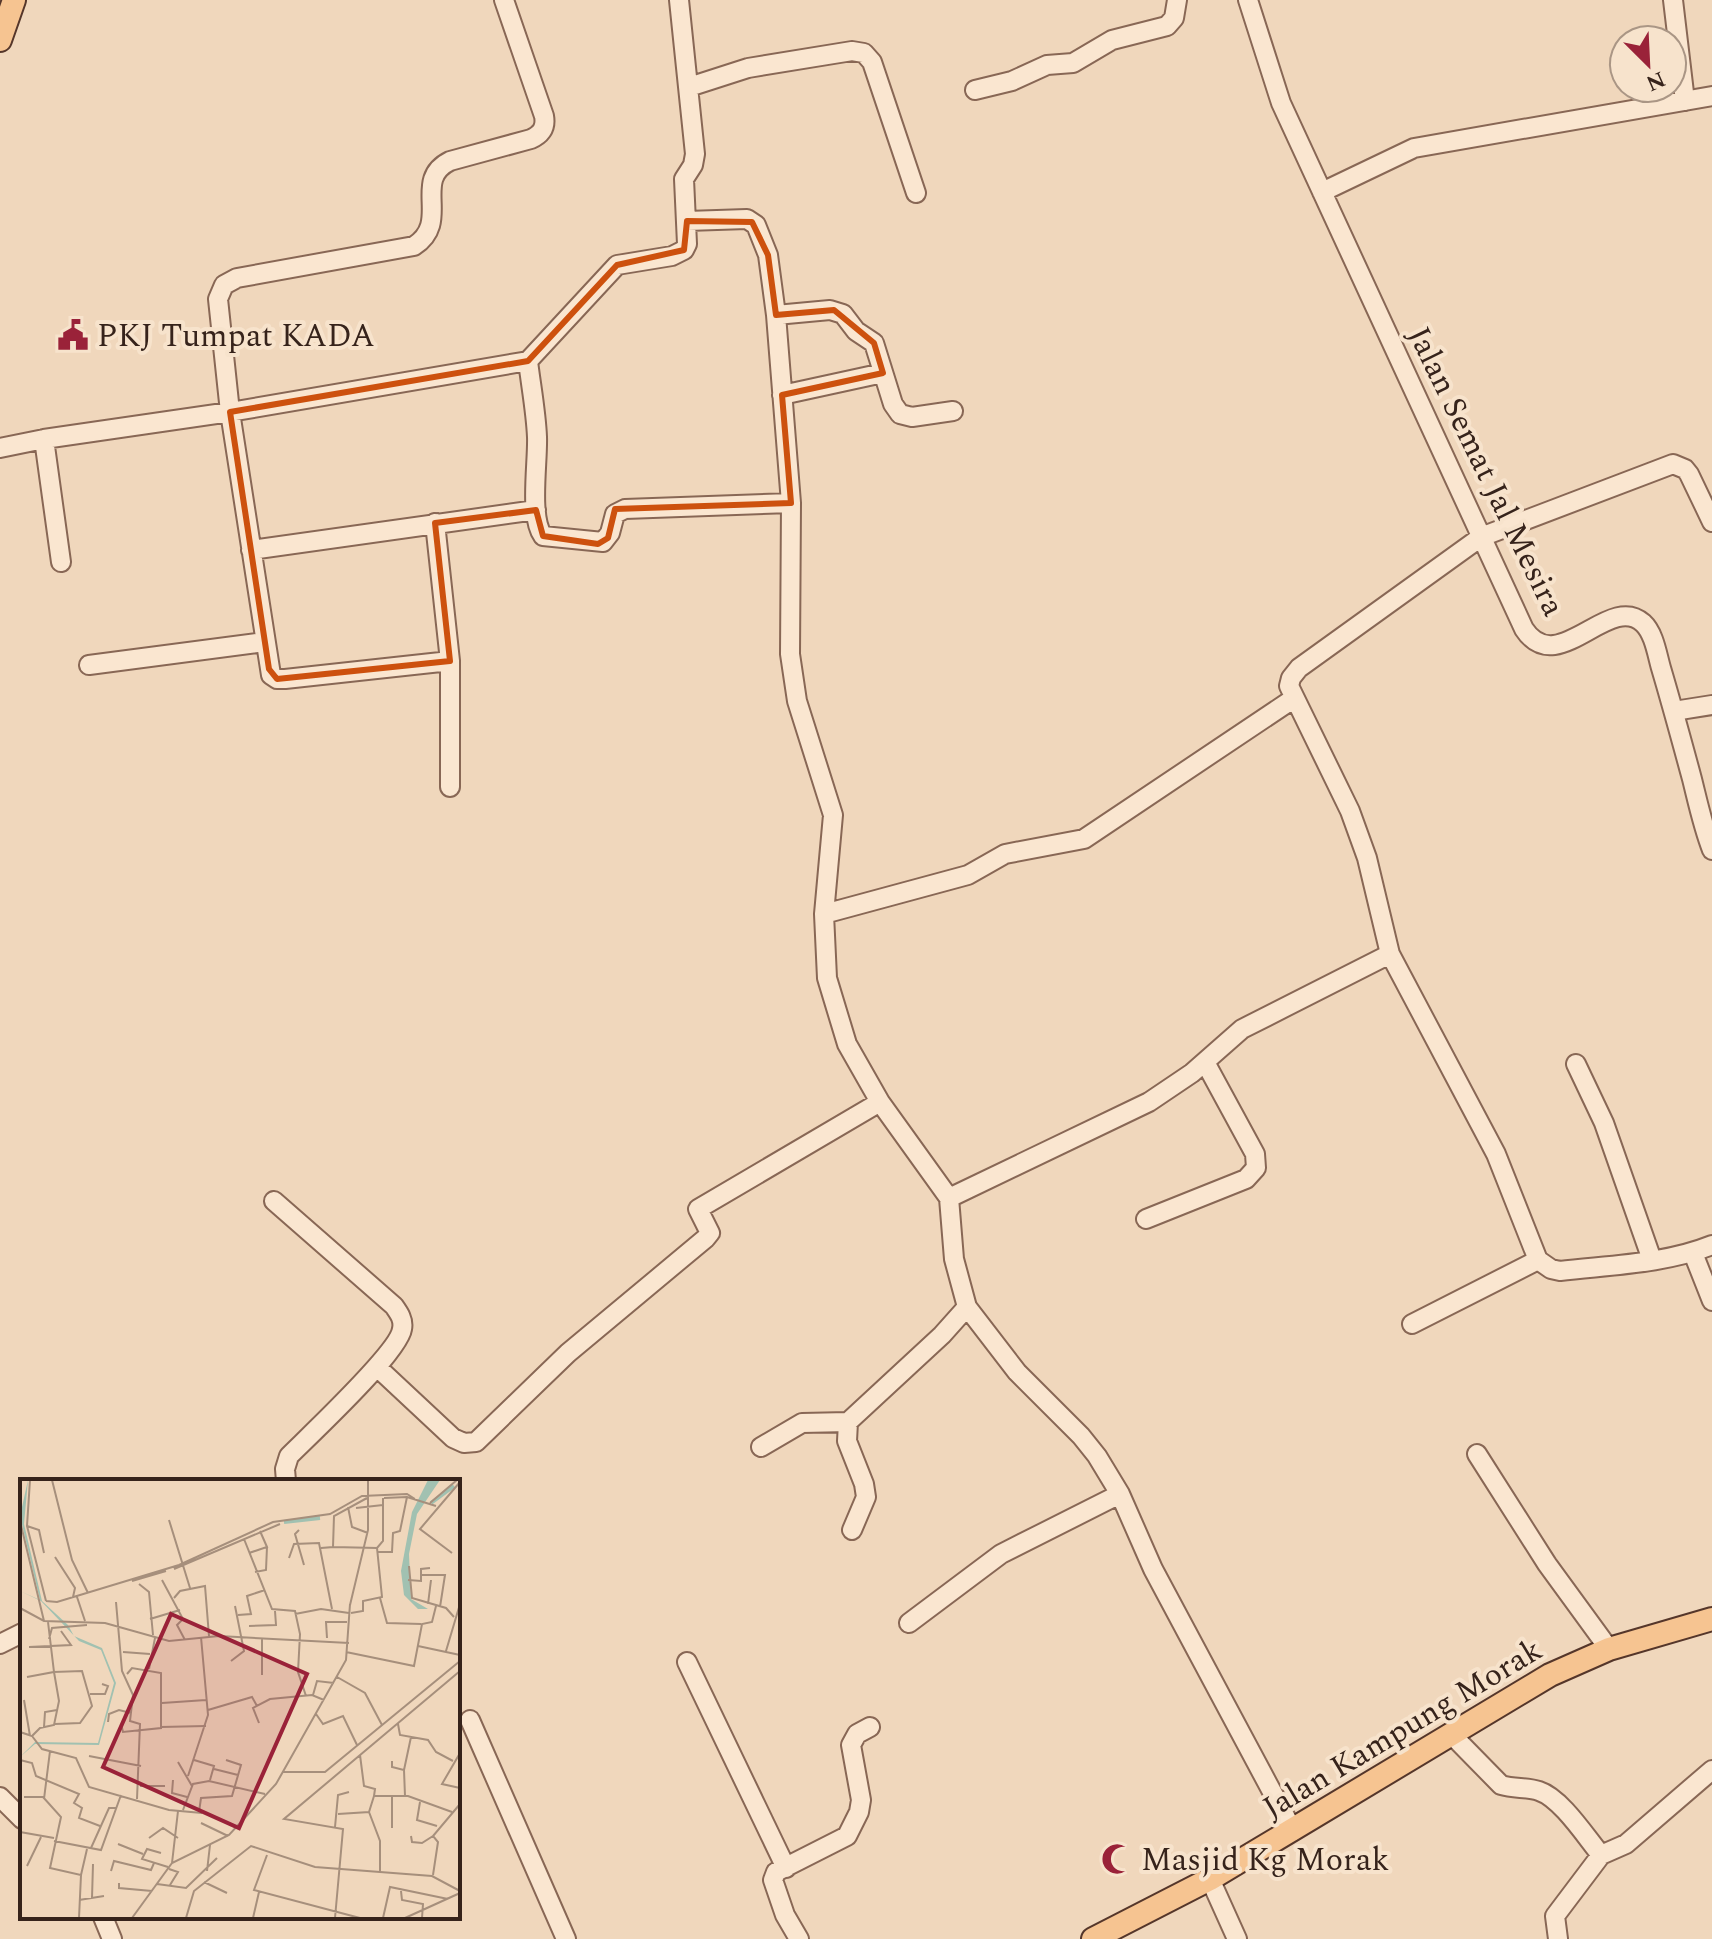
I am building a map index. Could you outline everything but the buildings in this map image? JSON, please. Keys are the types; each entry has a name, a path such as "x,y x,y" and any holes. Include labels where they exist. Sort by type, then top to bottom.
{"main road":[{"path":"0,40 14,0"},
{"name":"Jalan Kampung Morak","path":"1100,1938 1293,1831 1550,1675 1609,1649 1712,1619"}],"street":[{"path":"450,661 277,679 269,669 230,412 218,308 220,293 229,281 414,246 426,236 432,223 431,187 439,166 531,139 544,128 544,116 504,0"},
{"path":"0,448 528,361 617,265 672,256 684,250 688,237 684,179 695,158 679,0"},
{"path":"975,90 1016,80 1047,65 1073,63 1112,40 1167,26 1174,18 1177,0"},
{"name":"Jalan Semat Jal Mesira","path":"1248,0 1281,103 1531,640 1544,646 1556,645 1618,617 1632,616 1643,623 1651,635 1712,850"},
{"path":"1673,0 1676,24"},
{"path":"689,87 748,68 852,51 864,53 872,62 916,193"},
{"path":"1688,100 1712,96"},
{"path":"1322,192 1414,148 1668,104"},
{"path":"687,221 741,219 756,225 768,255 776,315 791,503 792,678 805,730 833,815 824,914 827,978 847,1044 880,1102 949,1198 954,1259 967,1307 1017,1372 1097,1456 1120,1494 1153,1569 1293,1831"},
{"path":"776,315 839,311 856,331 874,343 893,404 900,414 912,417 953,411"},
{"path":"528,361 537,434 536,510 539,532 543,536 598,544 608,538 615,514 625,509 791,503"},
{"path":"782,395 883,373"},
{"path":"44,439 61,562"},
{"path":"1712,522 1689,474 1673,464 1481,537 1299,668 1289,686 1350,811 1367,858 1390,954 1496,1154 1538,1260 1560,1271 1693,1253 1712,1245"},
{"path":"251,550 536,510"},
{"path":"435,523 450,661 450,787"},
{"path":"89,665 265,642"},
{"path":"824,914 968,875 1005,854 1084,839 1293,699"},
{"path":"1674,711 1712,705"},
{"path":"949,1198 1149,1102 1205,1062 1242,1029 1390,954"},
{"path":"1146,1219 1246,1179 1256,1168 1255,1154 1205,1062"},
{"path":"1576,1064 1604,1123 1652,1260"},
{"path":"377,1367 453,1438 464,1443 476,1442 568,1353 706,1238 710,1233 698,1209 880,1102"},
{"path":"274,1201 394,1306 401,1317 402,1329 397,1341 377,1367 289,1456 286,1479"},
{"path":"1693,1253 1712,1301"},
{"path":"1412,1324 1538,1260"},
{"path":"761,1447 802,1423 848,1422 942,1335 967,1307"},
{"path":"848,1422 847,1441 865,1491 865,1502 852,1530"},
{"path":"1477,1454 1547,1564 1609,1649"},
{"path":"909,1623 1001,1554 1120,1494"},
{"path":"0,1644 20,1634"},
{"path":"687,1662 786,1868"},
{"path":"470,1720 566,1939"},
{"path":"799,1939 785,1915 773,1880 776,1872 847,1836 859,1812 861,1800 851,1745 857,1734 870,1727"},
{"path":"1450,1733 1501,1785 1535,1790 1552,1798 1601,1855"},
{"path":"1558,1939 1555,1916 1601,1855 1626,1844 1712,1770"},
{"path":"0,1797 20,1817"},
{"path":"1210,1879 1237,1939"},
{"path":"104,1919 112,1939"}],"highlighted area":[{"path":"687,221 752,222 768,255 776,315 834,310 874,343 883,373 782,395 791,503 615,509 608,538 598,544 543,536 536,510 435,523 450,661 277,679 269,669 230,412 528,361 617,265 684,250"}],"place":[{"name":"PKJ Tumpat KADA","path":"73,335"},
{"name":"Masjid Kg Morak","path":"1117,1859"}]}
